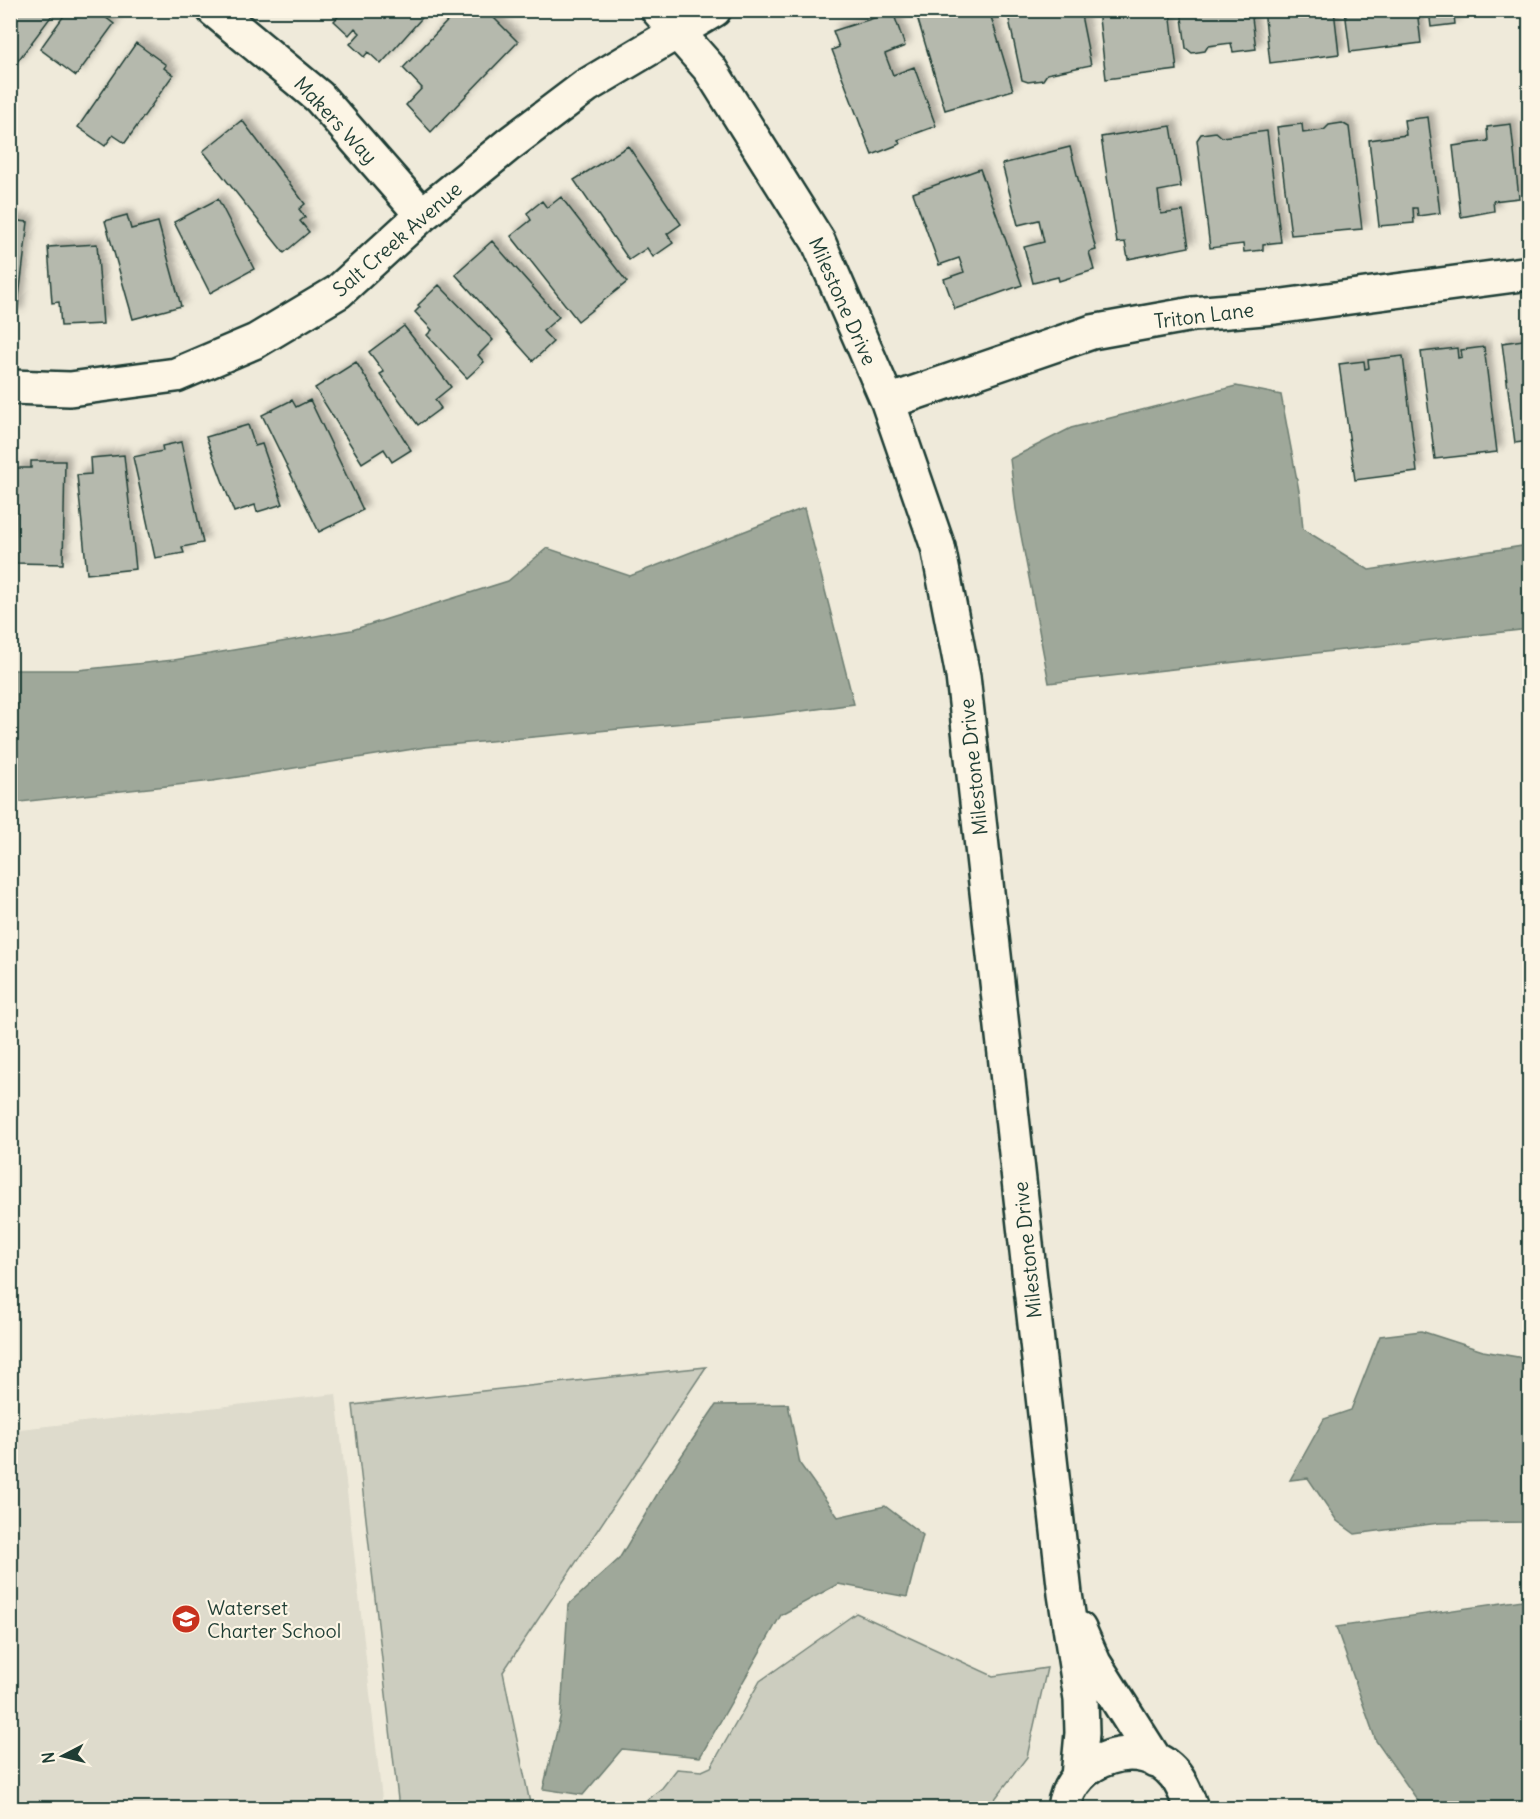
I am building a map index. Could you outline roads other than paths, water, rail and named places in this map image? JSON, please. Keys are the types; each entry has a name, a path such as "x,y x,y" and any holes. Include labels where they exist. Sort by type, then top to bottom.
{"street":[{"name":"Makers Way","path":"214,10 319,97 422,215"},
{"name":"Salt Creek Avenue","path":"10,387 70,389 176,375 256,341 338,292 422,215 508,145 668,22 714,10"},
{"name":"Milestone Drive","path":"668,22 710,69 818,242 888,402 938,547 963,676 1065,1594 1081,1699 1082,1732 1067,1800"},
{"name":"Triton Lane","path":"888,402 1092,332 1193,314 1275,307 1530,273"},
{"name":"Milestone Drive","path":"1065,1594 1094,1663 1156,1761"},
{"name":"Milestone Drive","path":"1067,1800 1091,1766 1106,1758 1122,1754 1156,1761 1174,1773 1185,1791 1191,1809"}],"place":[{"name":"Waterset Charter School","path":"186,1619"}]}
